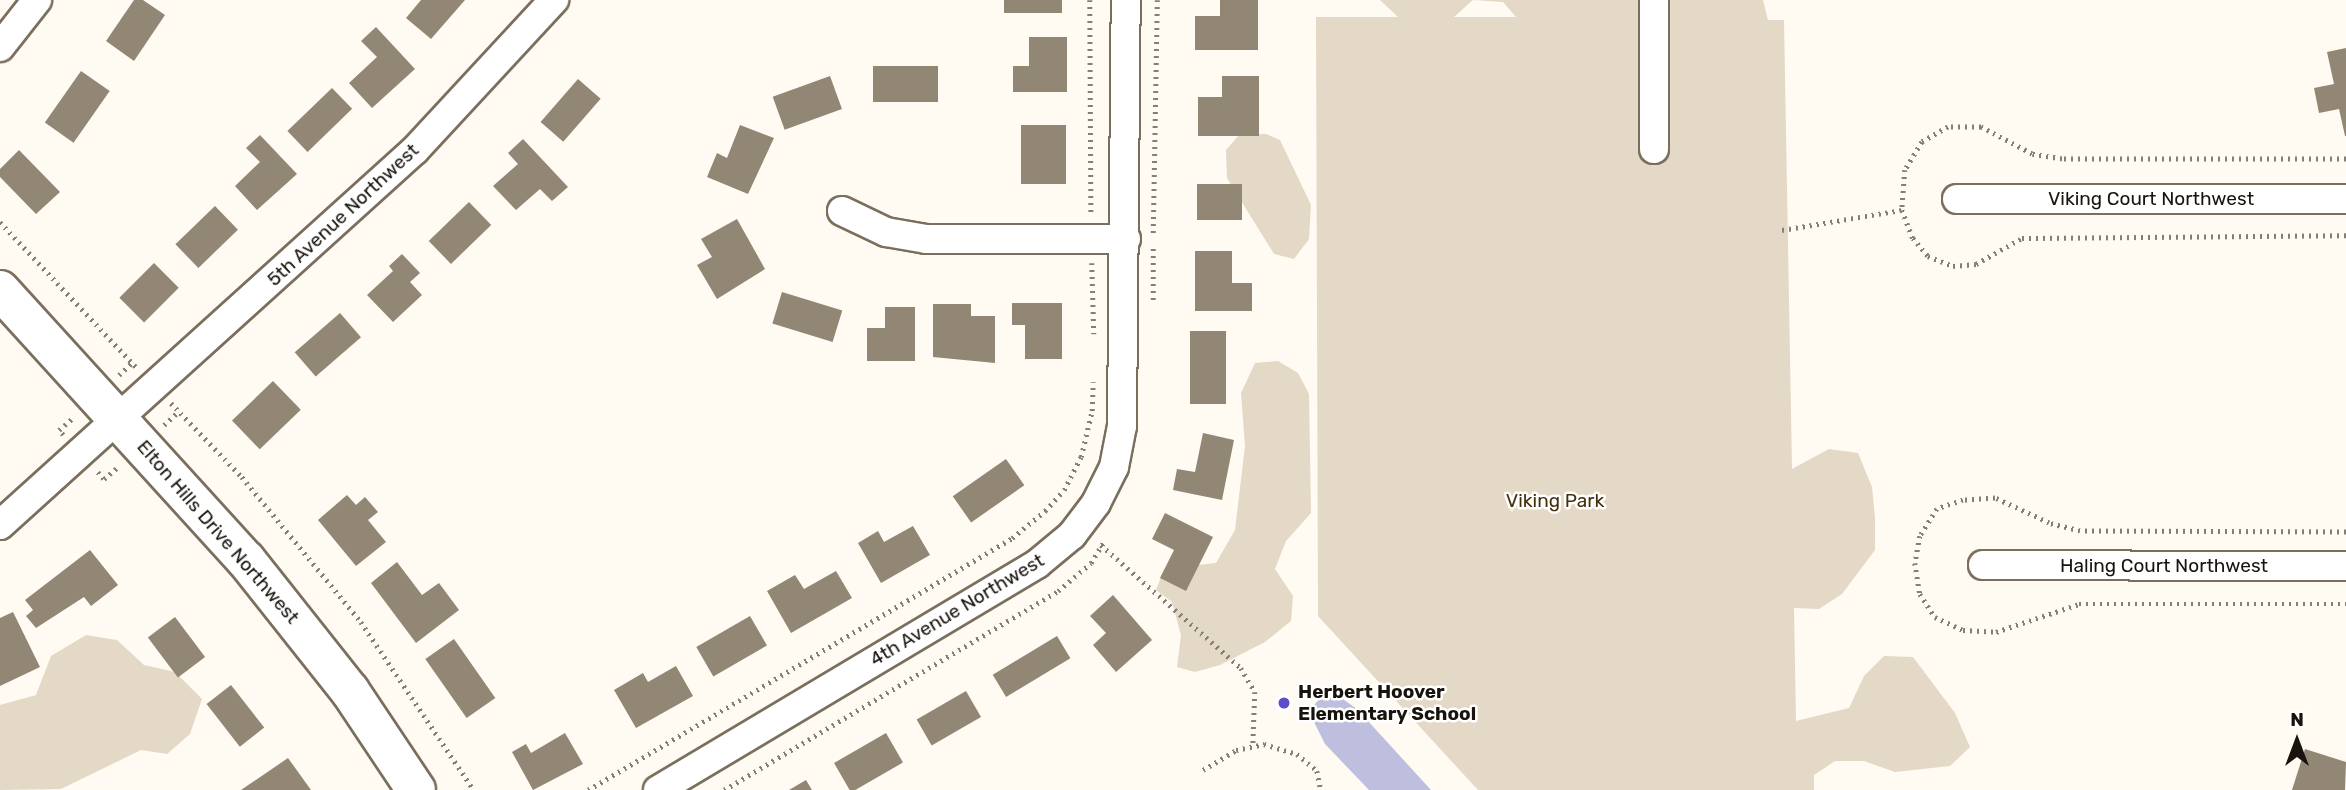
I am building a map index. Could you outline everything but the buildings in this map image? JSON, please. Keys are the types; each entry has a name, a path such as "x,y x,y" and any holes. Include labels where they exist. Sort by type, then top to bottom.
{"main road":[{"name":"Elton Hills Drive Northwest","path":"0,290 121,419 294,620 350,691 416,790"}],"street":[{"path":"0,47 37,0"},
{"name":"5th Avenue Northwest","path":"0,524 121,419 415,150 554,0"},
{"name":"4th Avenue Northwest","path":"657,790 1037,564 1072,535 1114,467 1122,426 1126,239 1126,0"},
{"path":"1654,0 1654,149"},
{"name":"Viking Court Northwest","path":"1957,199 2346,199"},
{"path":"842,211 886,232 926,239 1126,239"},
{"name":"Haling Court Northwest","path":"1983,565 2346,566"}],"path":[{"path":"1090,0 1094,345"},
{"path":"1782,230 1902,210"},
{"path":"0,222 132,363"},
{"path":"588,790 1012,538 1045,511 1064,490 1081,457 1092,411 1093,372"},
{"path":"179,411 242,477 361,622 474,790"},
{"path":"1101,545 1241,668 1255,692 1253,746"},
{"path":"724,790 1058,591 1091,563"},
{"path":"1203,769 1236,750 1264,744 1297,754 1317,771 1321,790"}],"green space":[{"name":"Viking Park","path":"1380,0 1473,0 1763,0 1768,20 1784,20 1792,469 1829,449 1858,453 1872,487 1875,517 1875,550 1842,594 1819,609 1794,608 1796,721 1849,708 1864,676 1884,656 1913,657 1955,713 1970,747 1950,766 1895,772 1864,761 1835,761 1814,775 1814,790 1478,790 1318,616 1316,17 1398,17","holes":["1473,0 1503,2 1516,17 1454,17"]},
{"path":"1266,134 1280,140 1311,205 1309,239 1294,259 1274,254 1227,178 1226,150 1239,135"},
{"path":"1278,361 1298,373 1309,394 1311,513 1286,541 1275,569 1293,596 1291,621 1265,642 1220,665 1195,672 1177,667 1181,635 1172,602 1156,590 1164,569 1216,563 1235,530 1245,446 1241,393 1255,363"},
{"path":"86,635 117,640 144,665 175,672 202,699 190,734 167,754 141,750 61,789 0,790 0,705 36,695 51,656"}],"water":[{"path":"1321,697 1340,697 1357,709 1431,790 1369,790 1325,744 1309,711"}],"place":[{"name":"Herbert Hoover Elementary School","path":"1284,703"}]}
